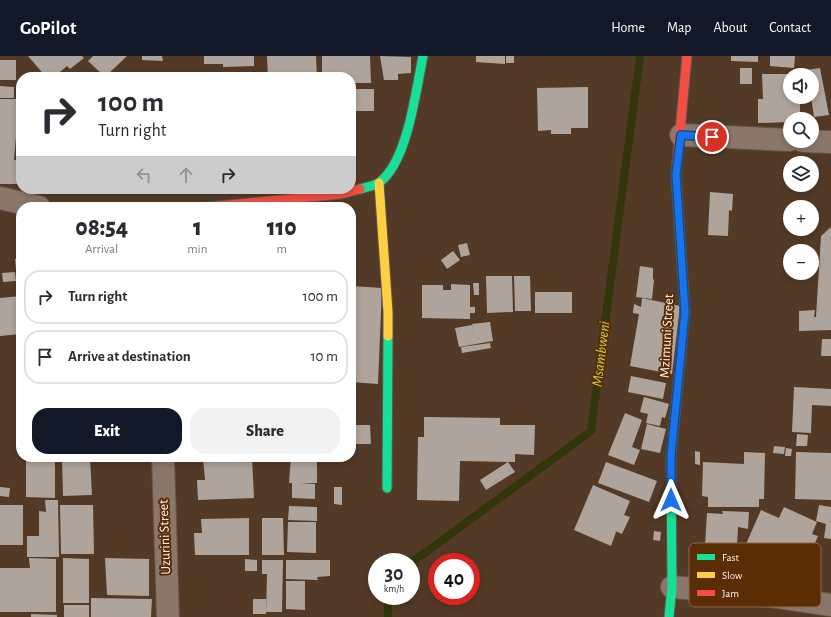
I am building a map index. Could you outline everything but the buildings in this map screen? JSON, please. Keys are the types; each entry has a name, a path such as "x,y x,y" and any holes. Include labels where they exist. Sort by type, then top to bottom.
{"street":[{"path":"356,190 379,183 389,172 404,144 424,56"},
{"name":"Mzimuni Street","path":"669,617 672,586 671,456 685,312 676,174 688,56"},
{"path":"681,135 783,140"},
{"path":"819,142 831,142"},
{"path":"379,183 388,312 387,488"},
{"path":"259,202 341,194"},
{"path":"0,198 17,202"},
{"name":"Uzurini Street","path":"163,462 168,617"},
{"path":"672,586 689,588"},
{"path":"821,604 831,605"}],"waterway":[{"name":"Msambweni","path":"420,556 591,431 640,56"},
{"name":"Msambweni","path":"388,605 388,617"}],"traffic: fast":[{"path":"360,189 380,182 390,172 398,158 414,105 423,56"},
{"path":"669,617 672,587 671,457 685,312 679,221"},
{"path":"387,488 388,336"}],"traffic: slow":[{"path":"379,183 388,312 388,336"}],"traffic: jam":[{"path":"679,221 676,174 687,56"},
{"path":"356,190 360,189"},
{"path":"259,202 341,194"}],"route":[{"path":"671,500 671,456 685,312 676,174 681,135 712,137"}]}
